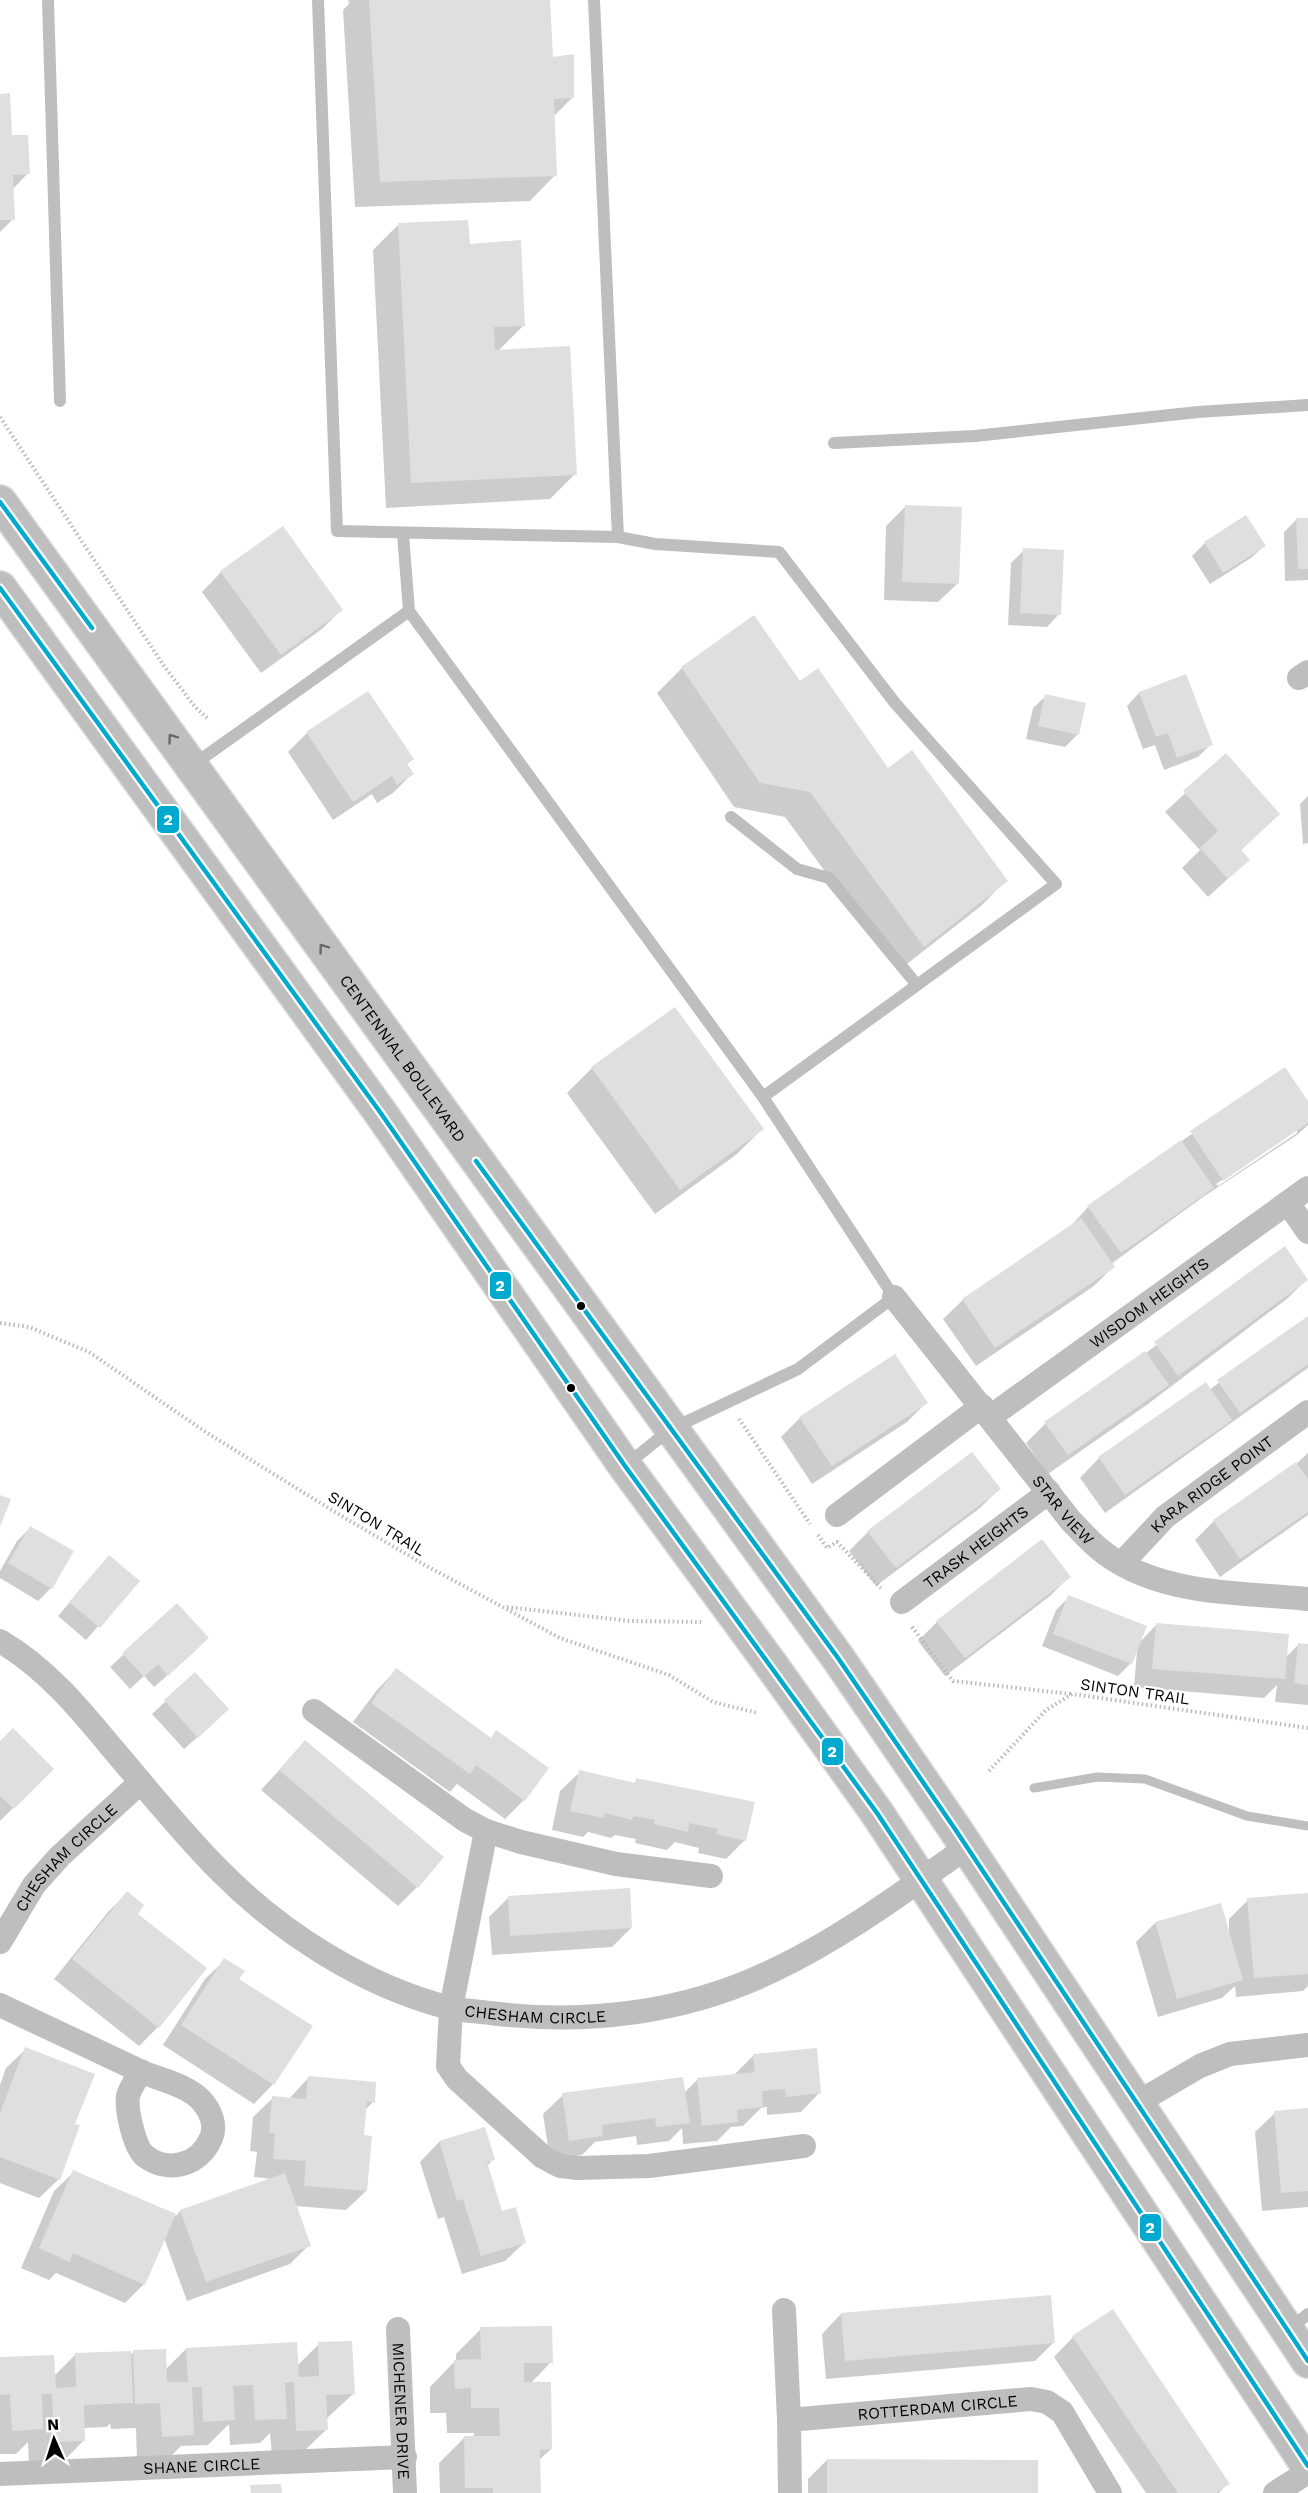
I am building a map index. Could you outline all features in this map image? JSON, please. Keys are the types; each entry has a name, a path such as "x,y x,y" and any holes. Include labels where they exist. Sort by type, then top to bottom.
{"main road":[{"name":"CENTENNIAL BOULEVARD","path":"0,502 838,1658 961,1838 1136,2104 1213,2215 1298,2322 1308,2361"},
{"path":"0,588 380,1112 625,1466 877,1813 1308,2466"}],"street":[{"name":"WISDOM HEIGHTS","path":"837,1515 1308,1188"},
{"path":"1288,1203 1308,1232"},
{"name":"STAR VIEW","path":"894,1297 1071,1521 1098,1548 1122,1563 1174,1585 1308,1599"},
{"name":"KARA RIDGE POINT","path":"1122,1563 1165,1517 1308,1412"},
{"name":"TRASK HEIGHTS","path":"897,1604 1049,1492"},
{"name":"CHESHAM CIRCLE","path":"0,1641 38,1668 70,1698 208,1860 242,1894 317,1949 359,1972 406,1993 451,2008 562,2019 615,2016 700,1998 771,1972 825,1944 921,1880 961,1838"},
{"path":"314,1711 465,1820 486,1831 616,1864 711,1876"},
{"name":"CHESHAM CIRCLE","path":"0,1942 34,1885 60,1856 141,1782"},
{"path":"486,1831 451,2008 448,2066 457,2079 543,2157 560,2166 578,2168 649,2166 804,2146"},
{"path":"0,2005 141,2071"},
{"path":"1136,2104 1200,2066 1230,2054 1308,2045"},
{"path":"784,2310 790,2493"},
{"name":"MICHENER DRIVE","path":"399,2329 405,2493"},
{"name":"ROTTERDAM CIRCLE","path":"789,2420 1031,2399 1047,2402 1062,2412 1110,2493"},
{"name":"SHANE CIRCLE","path":"0,2474 405,2457"},
{"path":"1275,2493 1308,2472"}],"lane":[{"path":"48,0 60,401"},
{"path":"318,0 337,531 618,537 655,544 779,552 895,703 1056,884 763,1097"},
{"path":"594,0 618,537"},
{"path":"834,443 975,436 1198,412 1308,405"},
{"path":"404,534 409,610 763,1097 894,1297 798,1370 671,1429 625,1466"},
{"path":"192,765 409,610"},
{"path":"731,817 797,869 829,878 917,985"}],"path":[{"path":"0,417 164,666 195,707 207,718"},
{"name":"SINTON TRAIL","path":"0,1323 29,1327 89,1352 204,1431 325,1505 423,1564 560,1638 669,1675 713,1702 758,1713"},
{"path":"728,1402 826,1548 837,1542 897,1604 953,1681 1072,1694"},
{"path":"503,1607 630,1621 699,1623 730,1610"},
{"name":"SINTON TRAIL","path":"989,1772 1047,1710 1072,1694 1308,1728"}],"building":[{"path":"369,0 550,0 553,57 574,54 574,98 554,99 557,176 380,182"},
{"path":"10,93 12,135 28,135 30,174 13,175 15,220 0,220 0,94"},
{"path":"468,220 470,244 521,240 525,326 494,327 495,350 570,346 577,475 411,483 398,223"},
{"path":"905,505 962,507 959,584 902,582"},
{"path":"1246,515 1266,546 1223,573 1204,542"},
{"path":"1296,518 1308,518 1308,569 1298,569"},
{"path":"283,526 343,610 281,655 220,571"},
{"path":"1023,548 1064,550 1061,615 1020,613"},
{"path":"754,615 800,681 818,668 888,768 912,750 1008,881 924,947 810,792 760,783 681,667"},
{"path":"1186,674 1213,745 1177,758 1168,733 1156,737 1139,692"},
{"path":"368,691 414,759 407,764 414,774 397,785 392,776 353,802 306,732"},
{"path":"1045,694 1086,703 1079,735 1038,726"},
{"path":"1226,753 1280,814 1241,850 1250,860 1228,879 1200,848 1218,831 1183,791"},
{"path":"675,1007 764,1129 680,1190 591,1067"},
{"path":"1285,1067 1308,1101 1308,1123 1223,1181 1190,1131"},
{"path":"1181,1140 1214,1188 1121,1253 1087,1206"},
{"path":"1081,1218 1115,1267 995,1348 962,1299"},
{"path":"1285,1246 1308,1280 1178,1376 1154,1342"},
{"path":"1308,1316 1308,1364 1240,1413 1217,1380"},
{"path":"1145,1351 1169,1385 1068,1455 1044,1422"},
{"path":"895,1354 928,1403 832,1466 799,1417"},
{"path":"1206,1382 1232,1420 1125,1495 1098,1457"},
{"path":"972,1452 1001,1489 896,1568 867,1531"},
{"path":"1296,1462 1308,1479 1308,1512 1240,1559 1213,1520"},
{"path":"0,1495 11,1499 0,1527"},
{"path":"30,1526 74,1551 52,1589 8,1563"},
{"path":"1042,1539 1071,1577 965,1658 936,1621"},
{"path":"109,1555 140,1581 100,1628 69,1602"},
{"path":"1068,1595 1147,1626 1132,1664 1053,1634"},
{"path":"177,1603 209,1638 168,1676 158,1664 144,1677 122,1653"},
{"path":"1156,1623 1289,1634 1285,1679 1152,1669"},
{"path":"1298,1643 1308,1644 1308,1685 1294,1683"},
{"path":"396,1668 491,1738 496,1730 549,1768 525,1801 476,1765 470,1774 371,1703"},
{"path":"195,1672 229,1709 198,1738 164,1700"},
{"path":"13,1728 54,1769 14,1809 0,1796 0,1741"},
{"path":"305,1740 444,1857 418,1888 279,1770"},
{"path":"579,1770 635,1783 636,1778 755,1802 746,1841 716,1834 718,1829 689,1823 688,1832 654,1824 655,1820 633,1816 632,1820 605,1813 604,1818 570,1811"},
{"path":"630,1888 632,1928 510,1936 508,1896"},
{"path":"127,1891 144,1905 138,1914 207,1968 159,2028 72,1959"},
{"path":"1308,1893 1308,1974 1254,1978 1247,1898"},
{"path":"1221,1903 1243,1980 1177,1999 1155,1922"},
{"path":"224,1958 245,1971 239,1979 313,2026 274,2085 181,2025"},
{"path":"25,2047 95,2074 75,2124 80,2125 60,2180 0,2157 0,2113"},
{"path":"817,2048 821,2093 786,2097 785,2089 762,2091 763,2107 737,2110 738,2122 702,2126 697,2078 755,2072 753,2054"},
{"path":"308,2076 376,2082 375,2103 367,2102 364,2135 372,2136 367,2191 304,2186 306,2161 273,2159 275,2133 269,2133 272,2096 306,2099"},
{"path":"683,2077 690,2123 656,2127 655,2118 602,2125 603,2136 569,2141 562,2093"},
{"path":"1308,2108 1308,2191 1281,2193 1274,2111"},
{"path":"485,2127 495,2160 487,2162 502,2211 516,2207 526,2243 481,2256 463,2199 457,2201 439,2141"},
{"path":"73,2170 176,2214 145,2285 73,2253 69,2262 39,2248"},
{"path":"285,2173 311,2246 206,2282 180,2210"},
{"path":"1051,2295 1055,2343 845,2361 841,2313"},
{"path":"1113,2309 1230,2484 1216,2493 1178,2493 1072,2336"},
{"path":"552,2326 553,2363 524,2363 524,2382 551,2382 552,2449 540,2450 541,2493 493,2493 493,2488 465,2488 464,2436 500,2436 499,2408 471,2408 471,2388 455,2389 454,2360 481,2359 480,2327"},
{"path":"352,2341 355,2394 326,2395 328,2430 296,2431 294,2382 285,2383 287,2419 255,2420 253,2385 233,2386 235,2420 203,2422 202,2387 192,2387 194,2435 162,2437 160,2403 135,2404 133,2350 166,2349 167,2382 188,2382 186,2348 297,2342 299,2377 319,2376 318,2342"},
{"path":"131,2351 133,2403 84,2405 85,2441 54,2442 52,2394 42,2394 43,2429 12,2431 10,2394 0,2395 0,2357 54,2355 56,2388 76,2387 75,2353"},
{"path":"827,2459 1038,2460 1038,2493 827,2493"},
{"path":"281,2484 282,2493 251,2493 250,2485"}],"waterway":[{"path":"1034,1788 1097,1777 1145,1779 1247,1816 1308,1826"}],"transit line":[{"name":"2","path":"0,502 92,628"},
{"name":"2","path":"0,588 380,1112 625,1466 877,1813 1308,2466"},
{"name":"2","path":"476,1161 838,1658 955,1829 1308,2361"}]}
